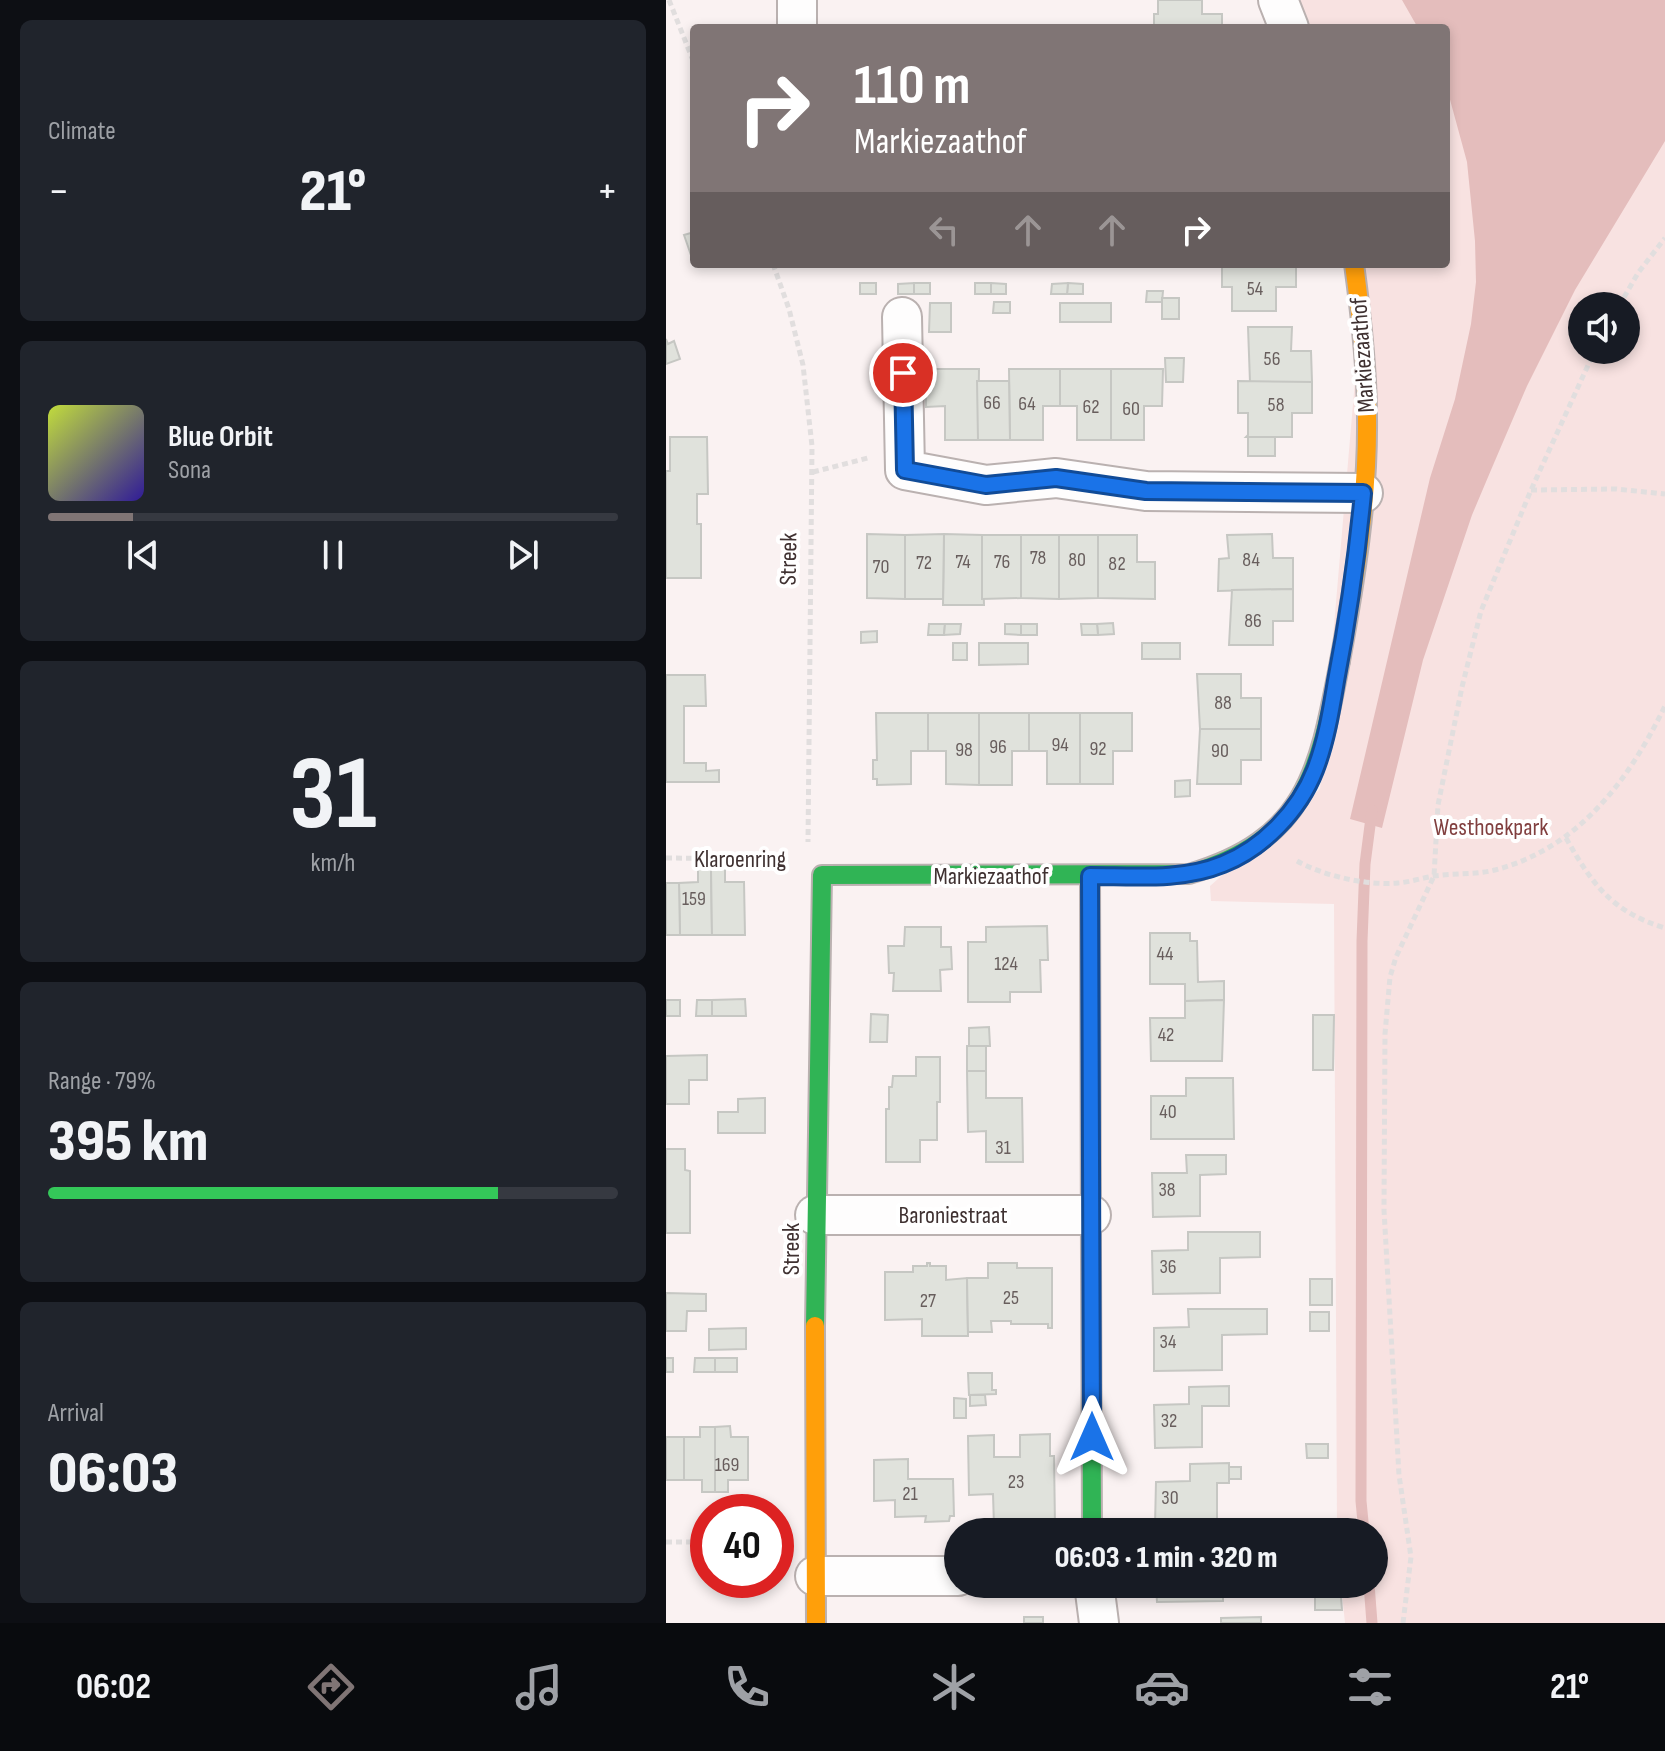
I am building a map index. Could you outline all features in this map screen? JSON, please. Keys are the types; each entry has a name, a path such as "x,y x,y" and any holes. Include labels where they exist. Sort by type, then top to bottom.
{"street":[{"path":"797,0 797,24"},
{"path":"1278,0 1287,24"},
{"name":"Markiezaathof","path":"822,875 1189,874 1222,865 1246,853 1280,825 1298,801 1314,771 1328,724 1351,600 1367,440 1366,377 1354,268"},
{"path":"902,317 905,470 986,485 1056,478 1146,491 1363,493"},
{"name":"Streek","path":"816,1623 815,1215 822,875"},
{"path":"1090,876 1092,1518"},
{"name":"Baroniestraat","path":"815,1215 1091,1215"},
{"path":"815,1576 944,1576"},
{"path":"1096,1598 1099,1623"}],"path":[{"path":"669,0 690,53"},
{"path":"1627,292 1665,238"},
{"name":"Streek","path":"774,268 803,365 813,472 808,847"},
{"path":"1403,1623 1411,1557 1399,1475 1386,1270 1383,1157 1385,1034 1392,968 1434,876 1438,805 1484,600 1589,364"},
{"path":"813,472 867,458 905,455"},
{"path":"1531,490 1616,489 1665,494"},
{"path":"1341,877 1399,883 1498,869 1532,856 1566,838 1594,814 1617,786 1665,706"},
{"path":"1566,838 1606,898 1639,919 1665,928"},
{"name":"Klaroenring","path":"666,858 799,859"},
{"path":"666,1542 690,1542"}],"green space":[{"name":"Westhoekpark","path":"1287,0 1665,0 1665,1623 1345,1623 1342,1598 1388,1598 1388,1518 1337,1518 1334,904 1211,901 1210,886 1320,789 1365,268 1450,268 1450,24 1296,24"}],"shaded area":[{"path":"1402,0 1665,0 1665,141 1574,292 1568,292 1568,304 1527,386 1472,515 1423,660 1382,828 1350,819 1430,478 1455,399 1471,324 1476,282 1467,162 1450,100 1450,24 1416,24"}],"building":[{"path":"1158,0 1202,0 1202,14 1222,14 1222,24 1154,24 1154,14 1158,14"},
{"path":"690,233 690,252 684,235"},
{"path":"1222,268 1296,268 1296,287 1276,287 1276,311 1232,311 1232,287 1222,287"},
{"path":"860,283 876,283 876,294 860,294"},
{"path":"914,283 930,283 930,294 914,294"},
{"path":"914,283 914,294 898,294 898,284"},
{"path":"975,283 991,283 991,294 975,294"},
{"path":"991,283 1006,284 1006,294 991,294"},
{"path":"1068,283 1083,284 1083,294 1067,294"},
{"path":"1068,283 1067,294 1051,294 1052,284"},
{"path":"1147,291 1163,291 1162,302 1146,302"},
{"path":"1162,298 1179,298 1179,319 1162,319"},
{"path":"994,302 1010,302 1010,313 993,313"},
{"path":"930,303 951,303 951,332 929,332"},
{"path":"1060,303 1111,303 1111,322 1060,322"},
{"path":"1248,327 1292,327 1291,351 1311,351 1312,382 1250,382"},
{"path":"666,339 668,344 674,341 680,359 666,364"},
{"path":"1165,358 1184,358 1183,382 1166,382"},
{"path":"926,369 979,369 978,440 945,440 945,406 926,407"},
{"path":"1009,369 1060,369 1060,406 1043,406 1043,440 1010,440"},
{"path":"1060,369 1111,369 1111,440 1077,440 1077,406 1060,406"},
{"path":"1111,369 1163,369 1162,406 1144,406 1144,440 1111,440"},
{"path":"977,381 1009,381 1010,440 978,440"},
{"path":"1238,381 1312,382 1312,413 1292,413 1292,437 1246,437 1248,413 1238,413"},
{"path":"670,437 707,437 708,494 697,494 697,524 701,524 701,578 666,578 666,471 670,471"},
{"path":"1248,437 1275,437 1275,456 1248,456"},
{"path":"867,534 905,535 905,599 867,598"},
{"path":"944,534 982,535 984,605 943,605"},
{"path":"944,534 943,599 905,599 905,535"},
{"path":"1272,534 1273,558 1293,558 1293,589 1218,591 1219,559 1229,558 1227,535"},
{"path":"982,535 1021,535 1021,598 982,599"},
{"path":"1021,535 1059,535 1059,599 1021,598"},
{"path":"1059,535 1098,535 1098,598 1059,599"},
{"path":"1098,535 1137,535 1137,562 1155,562 1155,599 1098,598"},
{"path":"1293,589 1293,621 1273,621 1273,645 1229,645 1232,590"},
{"path":"1113,623 1114,634 1098,635 1097,624"},
{"path":"929,624 945,624 944,635 928,635"},
{"path":"945,624 961,624 960,634 944,635"},
{"path":"1005,624 1021,624 1021,635 1005,634"},
{"path":"1021,624 1037,624 1037,635 1021,635"},
{"path":"1081,624 1097,624 1098,635 1082,635"},
{"path":"877,631 877,642 861,643 861,632"},
{"path":"953,643 967,643 967,660 953,660"},
{"path":"979,643 1028,643 1028,664 979,665"},
{"path":"1142,643 1180,643 1180,659 1142,659"},
{"path":"1197,674 1241,674 1241,698 1261,698 1261,729 1200,729"},
{"path":"666,675 705,675 706,706 684,706 684,763 706,763 706,771 719,770 719,782 666,782"},
{"path":"876,713 928,713 928,751 911,751 911,784 877,785 877,779 873,779 873,760 877,760"},
{"path":"928,713 979,713 979,785 946,784 946,751 928,751"},
{"path":"979,713 1029,713 1029,751 1012,751 1012,785 979,785"},
{"path":"1029,713 1080,713 1080,784 1047,784 1047,751 1029,751"},
{"path":"1080,713 1132,713 1132,751 1113,751 1113,784 1080,784"},
{"path":"1200,729 1261,729 1261,760 1241,760 1241,784 1197,784"},
{"path":"1190,780 1190,796 1175,797 1175,781"},
{"path":"698,869 711,869 712,935 680,935 679,883 698,882"},
{"path":"711,869 725,869 725,882 744,882 745,935 712,935"},
{"path":"666,883 679,883 680,935 666,935"},
{"path":"1047,926 1048,960 1040,960 1041,992 1010,992 1010,1002 968,1002 968,942 986,942 986,927"},
{"path":"905,927 941,927 941,947 951,947 952,969 940,970 941,991 893,991 894,973 889,973 888,946 904,946"},
{"path":"1150,933 1190,933 1190,941 1197,941 1198,982 1224,981 1224,1000 1185,1001 1185,984 1150,984"},
{"path":"745,999 746,1016 712,1016 712,1000"},
{"path":"666,1000 680,1000 680,1016 666,1016"},
{"path":"697,1000 712,1000 712,1016 696,1016"},
{"path":"1224,1000 1222,1061 1151,1061 1150,1018 1185,1018 1185,1001"},
{"path":"871,1014 888,1015 887,1042 870,1042"},
{"path":"1313,1015 1334,1015 1333,1070 1313,1070"},
{"path":"989,1027 990,1046 969,1046 969,1028"},
{"path":"967,1046 986,1046 986,1071 967,1071"},
{"path":"707,1055 707,1080 689,1080 689,1104 666,1104 666,1056"},
{"path":"916,1057 940,1057 937,1140 920,1140 920,1162 886,1162 889,1087 892,1087 893,1076 916,1076"},
{"path":"967,1071 986,1071 986,1098 1022,1098 1023,1162 986,1162 986,1131 968,1132"},
{"path":"1186,1078 1233,1078 1234,1139 1151,1139 1151,1096 1186,1096"},
{"path":"765,1098 765,1133 718,1133 718,1112 738,1112 738,1099"},
{"path":"666,1149 685,1149 685,1170 690,1171 690,1233 666,1233"},
{"path":"1186,1155 1226,1155 1226,1174 1200,1175 1200,1216 1153,1217 1152,1173 1187,1173"},
{"path":"1188,1232 1260,1232 1260,1257 1220,1258 1220,1293 1153,1294 1152,1251 1188,1250"},
{"path":"927,1263 930,1266 946,1266 946,1280 967,1278 968,1336 922,1336 922,1319 885,1320 885,1272 913,1272 913,1266 927,1266"},
{"path":"988,1263 1017,1263 1017,1268 1052,1268 1052,1328 1048,1328 1048,1324 991,1321 992,1332 968,1332 967,1278 988,1278"},
{"path":"1310,1279 1332,1279 1332,1305 1310,1305"},
{"path":"666,1293 706,1294 706,1311 687,1311 686,1331 666,1331"},
{"path":"1188,1309 1267,1309 1267,1334 1222,1335 1222,1370 1154,1371 1154,1328 1189,1327"},
{"path":"1310,1312 1329,1312 1329,1331 1310,1331"},
{"path":"746,1328 746,1349 709,1350 709,1329"},
{"path":"666,1358 673,1358 673,1372 666,1372"},
{"path":"695,1358 715,1358 715,1372 694,1372"},
{"path":"715,1358 737,1358 737,1372 715,1372"},
{"path":"968,1373 992,1373 992,1390 996,1390 996,1394 969,1395"},
{"path":"1229,1386 1229,1406 1202,1406 1202,1447 1155,1448 1154,1405 1189,1404 1189,1387"},
{"path":"970,1395 985,1395 986,1405 970,1406"},
{"path":"954,1398 966,1399 966,1418 954,1418"},
{"path":"730,1426 731,1437 748,1437 748,1480 728,1480 728,1492 715,1492 715,1427"},
{"path":"700,1427 715,1427 715,1492 702,1492 702,1480 684,1480 684,1437 700,1437"},
{"path":"1050,1434 1050,1456 1054,1456 1055,1518 994,1518 993,1494 969,1495 968,1436 994,1435 994,1457 1020,1457 1020,1435"},
{"path":"666,1437 684,1437 684,1480 666,1480"},
{"path":"1306,1444 1328,1444 1328,1458 1307,1458"},
{"path":"908,1459 908,1479 953,1479 954,1516 944,1518 944,1521 925,1522 926,1516 895,1517 895,1500 874,1501 874,1460"},
{"path":"1229,1463 1229,1483 1217,1483 1217,1518 1155,1518 1156,1482 1190,1481 1190,1464"},
{"path":"1229,1467 1241,1467 1241,1479 1229,1479"},
{"path":"1157,1598 1223,1598 1223,1601 1157,1602"},
{"path":"1315,1598 1341,1598 1342,1610 1315,1610"},
{"path":"1024,1617 1043,1617 1043,1623 1024,1623"},
{"path":"1261,1617 1261,1623 1221,1623 1221,1618"}],"waterway":[{"path":"1363,1518 1362,941 1365,864 1372,810"},
{"path":"1370,1598 1372,1623"}],"traffic: fast":[{"path":"815,1326 822,875 1189,874 1229,859 1260,841 1284,820 1301,795 1324,735 1340,661"},
{"path":"1091,1258 1092,1518"}],"traffic: slow":[{"path":"1340,661 1360,539 1367,448 1365,360 1354,268"},
{"path":"1090,876 1091,1258"},
{"path":"815,1326 816,1623"}],"route":[{"path":"903,373 905,470 986,485 1056,478 1146,491 1363,493 1351,600 1333,700 1314,771 1298,801 1280,825 1266,837 1246,853 1222,865 1189,874 1090,876 1092,1437"}]}
